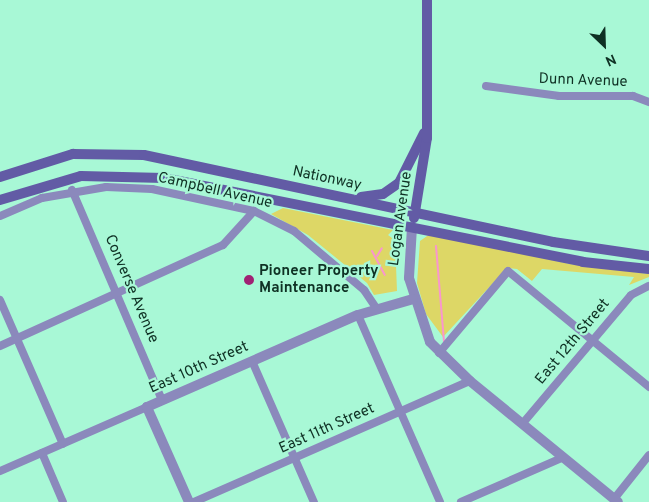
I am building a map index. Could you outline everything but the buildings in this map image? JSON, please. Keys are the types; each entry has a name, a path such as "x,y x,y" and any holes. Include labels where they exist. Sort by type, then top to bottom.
{"main road":[{"name":"Logan Avenue","path":"412,227 427,125 427,0"},
{"path":"335,196 370,197 396,187 410,167 427,125"},
{"name":"Nationway","path":"0,176 57,158 109,152 156,157 578,247 649,256"},
{"name":"Nationway","path":"0,200 70,177 132,174 214,186 583,262 649,269"}],"street":[{"name":"Dunn Avenue","path":"486,86 559,96 633,96 649,102"},
{"name":"Campbell Avenue","path":"0,216 72,190 152,189 254,211 294,231 364,290 377,309"},
{"name":"Converse Avenue","path":"72,190 162,400"},
{"path":"0,346 223,245 254,211"},
{"name":"Logan Avenue","path":"412,227 408,264 413,299 421,324 439,353 470,381 616,500"},
{"path":"439,353 508,271 649,387"},
{"name":"East 12th Street","path":"523,423 638,288 649,286"},
{"name":"East 10th Street","path":"0,472 358,315 413,299"},
{"path":"0,300 63,444"},
{"path":"358,315 440,502"},
{"path":"252,361 314,502"},
{"name":"East 11th Street","path":"194,502 470,381"},
{"path":"147,407 189,502"},
{"path":"42,453 63,502"},
{"path":"616,500 649,455"},
{"path":"461,502 564,457"}],"shaded area":[{"path":"283,208 393,230 388,235 395,240 397,291 374,295 367,283 308,235 271,214"},
{"path":"430,234 570,264 649,274 649,277 629,285 634,277 542,269 532,281 517,269 507,268 443,337 426,314 417,283 420,241"}],"waterway":[{"path":"436,246 444,342"},
{"path":"377,256 382,248"},
{"path":"372,251 385,275"}],"place":[{"name":"Pioneer Property Maintenance","path":"249,280"}]}
